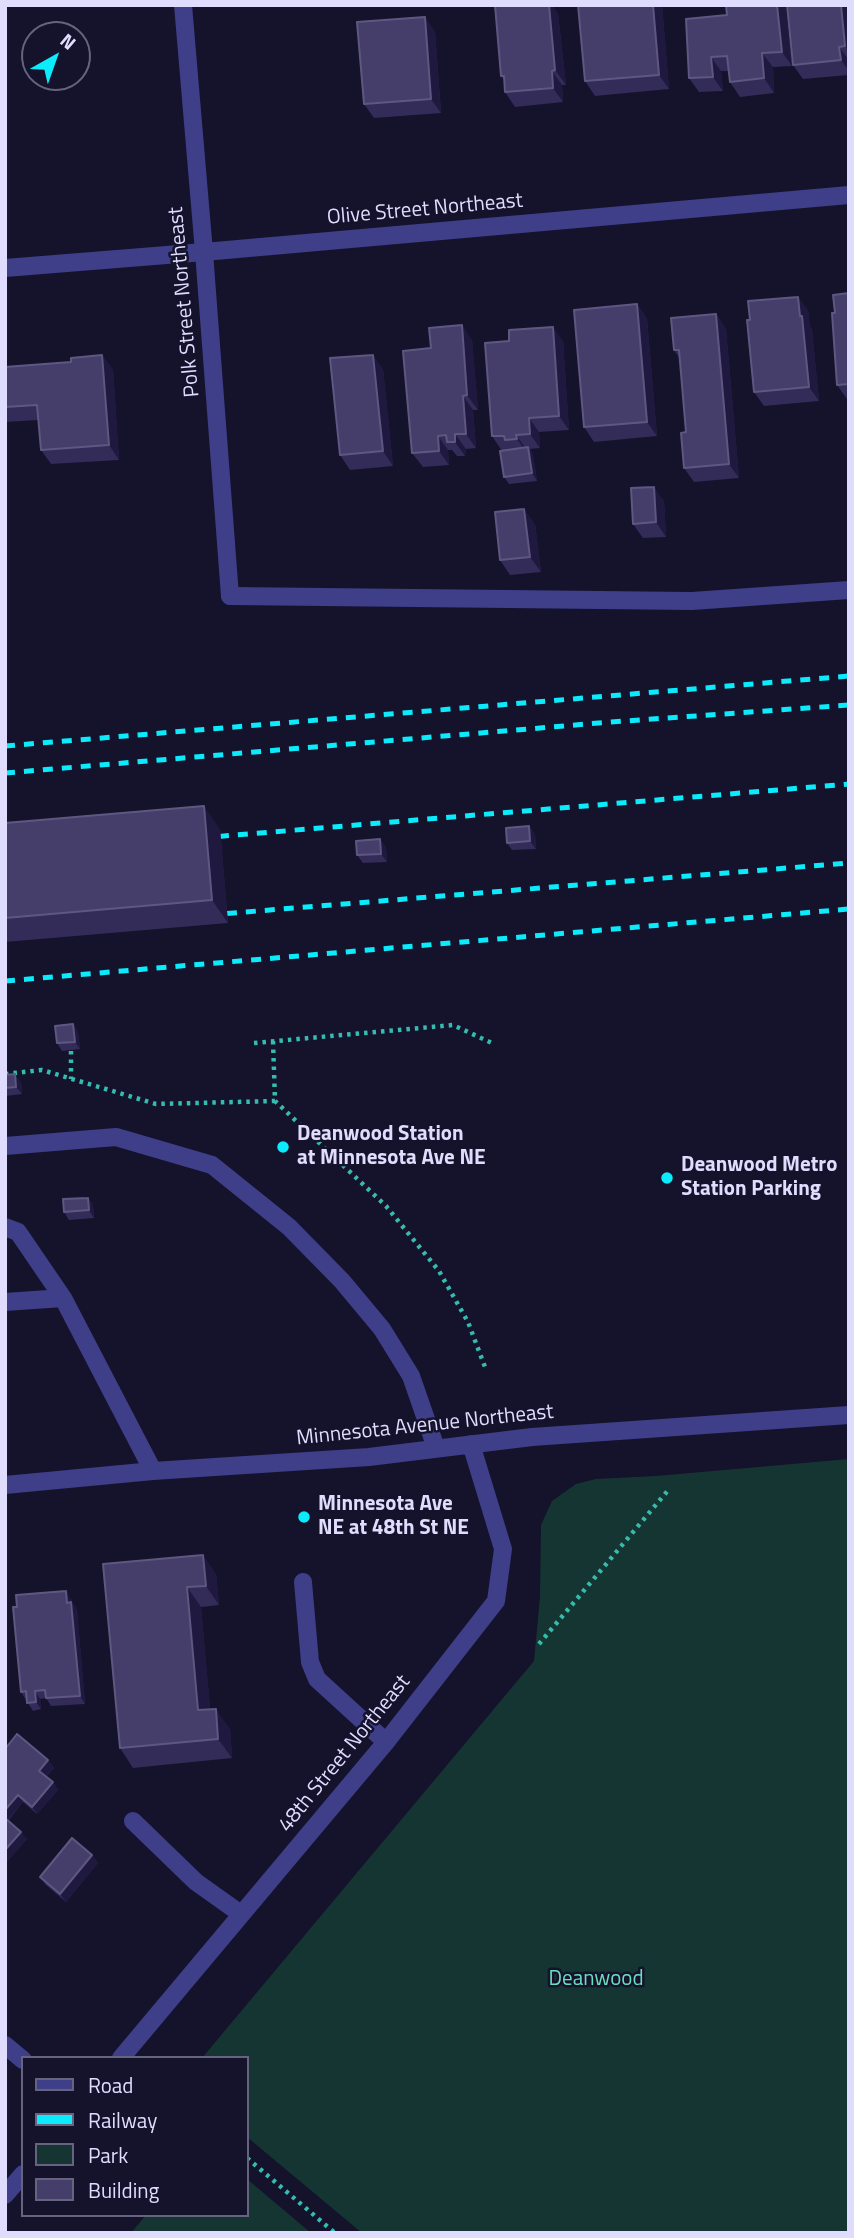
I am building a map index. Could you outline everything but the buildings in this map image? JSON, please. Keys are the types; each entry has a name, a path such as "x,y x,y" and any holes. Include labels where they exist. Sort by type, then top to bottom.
{"street":[{"name":"Polk Street Northeast","path":"183,5 205,252 230,596 692,601 849,590"},
{"name":"Olive Street Northeast","path":"5,268 849,195"},
{"path":"5,1146 116,1137 212,1165 289,1227 342,1281 382,1329 411,1376 436,1448"},
{"path":"5,1227 18,1232 62,1297 153,1471"},
{"path":"5,1302 62,1297"},
{"name":"Minnesota Avenue Northeast","path":"5,1485 153,1471 369,1457 532,1437 849,1415"},
{"name":"48th Street Northeast","path":"123,2056 386,1742 496,1601 503,1549 471,1444"},
{"path":"303,1581 310,1662 317,1679 386,1742"},
{"path":"133,1821 196,1882 241,1914"},
{"path":"5,2045 21,2058"},
{"path":"5,2195 21,2176"}],"path":[{"path":"254,1043 453,1025 494,1044"},
{"path":"273,1041 275,1101 386,1206 439,1270 468,1322 485,1367"},
{"path":"71,1051 71,1079"},
{"path":"5,1074 42,1070 156,1104 275,1101"},
{"path":"539,1644 670,1488"},
{"path":"248,2159 335,2233"}],"green space":[{"name":"Deanwood","path":"849,1459 849,2233 362,2233 248,2138 248,2056 204,2056 534,1661 540,1597 541,1525 552,1501 576,1484 596,1479"},
{"path":"248,2180 311,2233 131,2233 144,2217 248,2217"}],"railway":[{"path":"5,746 849,676"},
{"path":"5,773 611,722 849,705"},
{"path":"200,838 849,784"},
{"path":"208,915 849,863"},
{"path":"5,981 849,909"}],"place":[{"name":"Deanwood Station at Minnesota Ave NE","path":"283,1147"},
{"name":"Deanwood Metro Station Parking","path":"667,1178"},
{"name":"Minnesota Ave NE at 48th St NE","path":"304,1517"}]}
